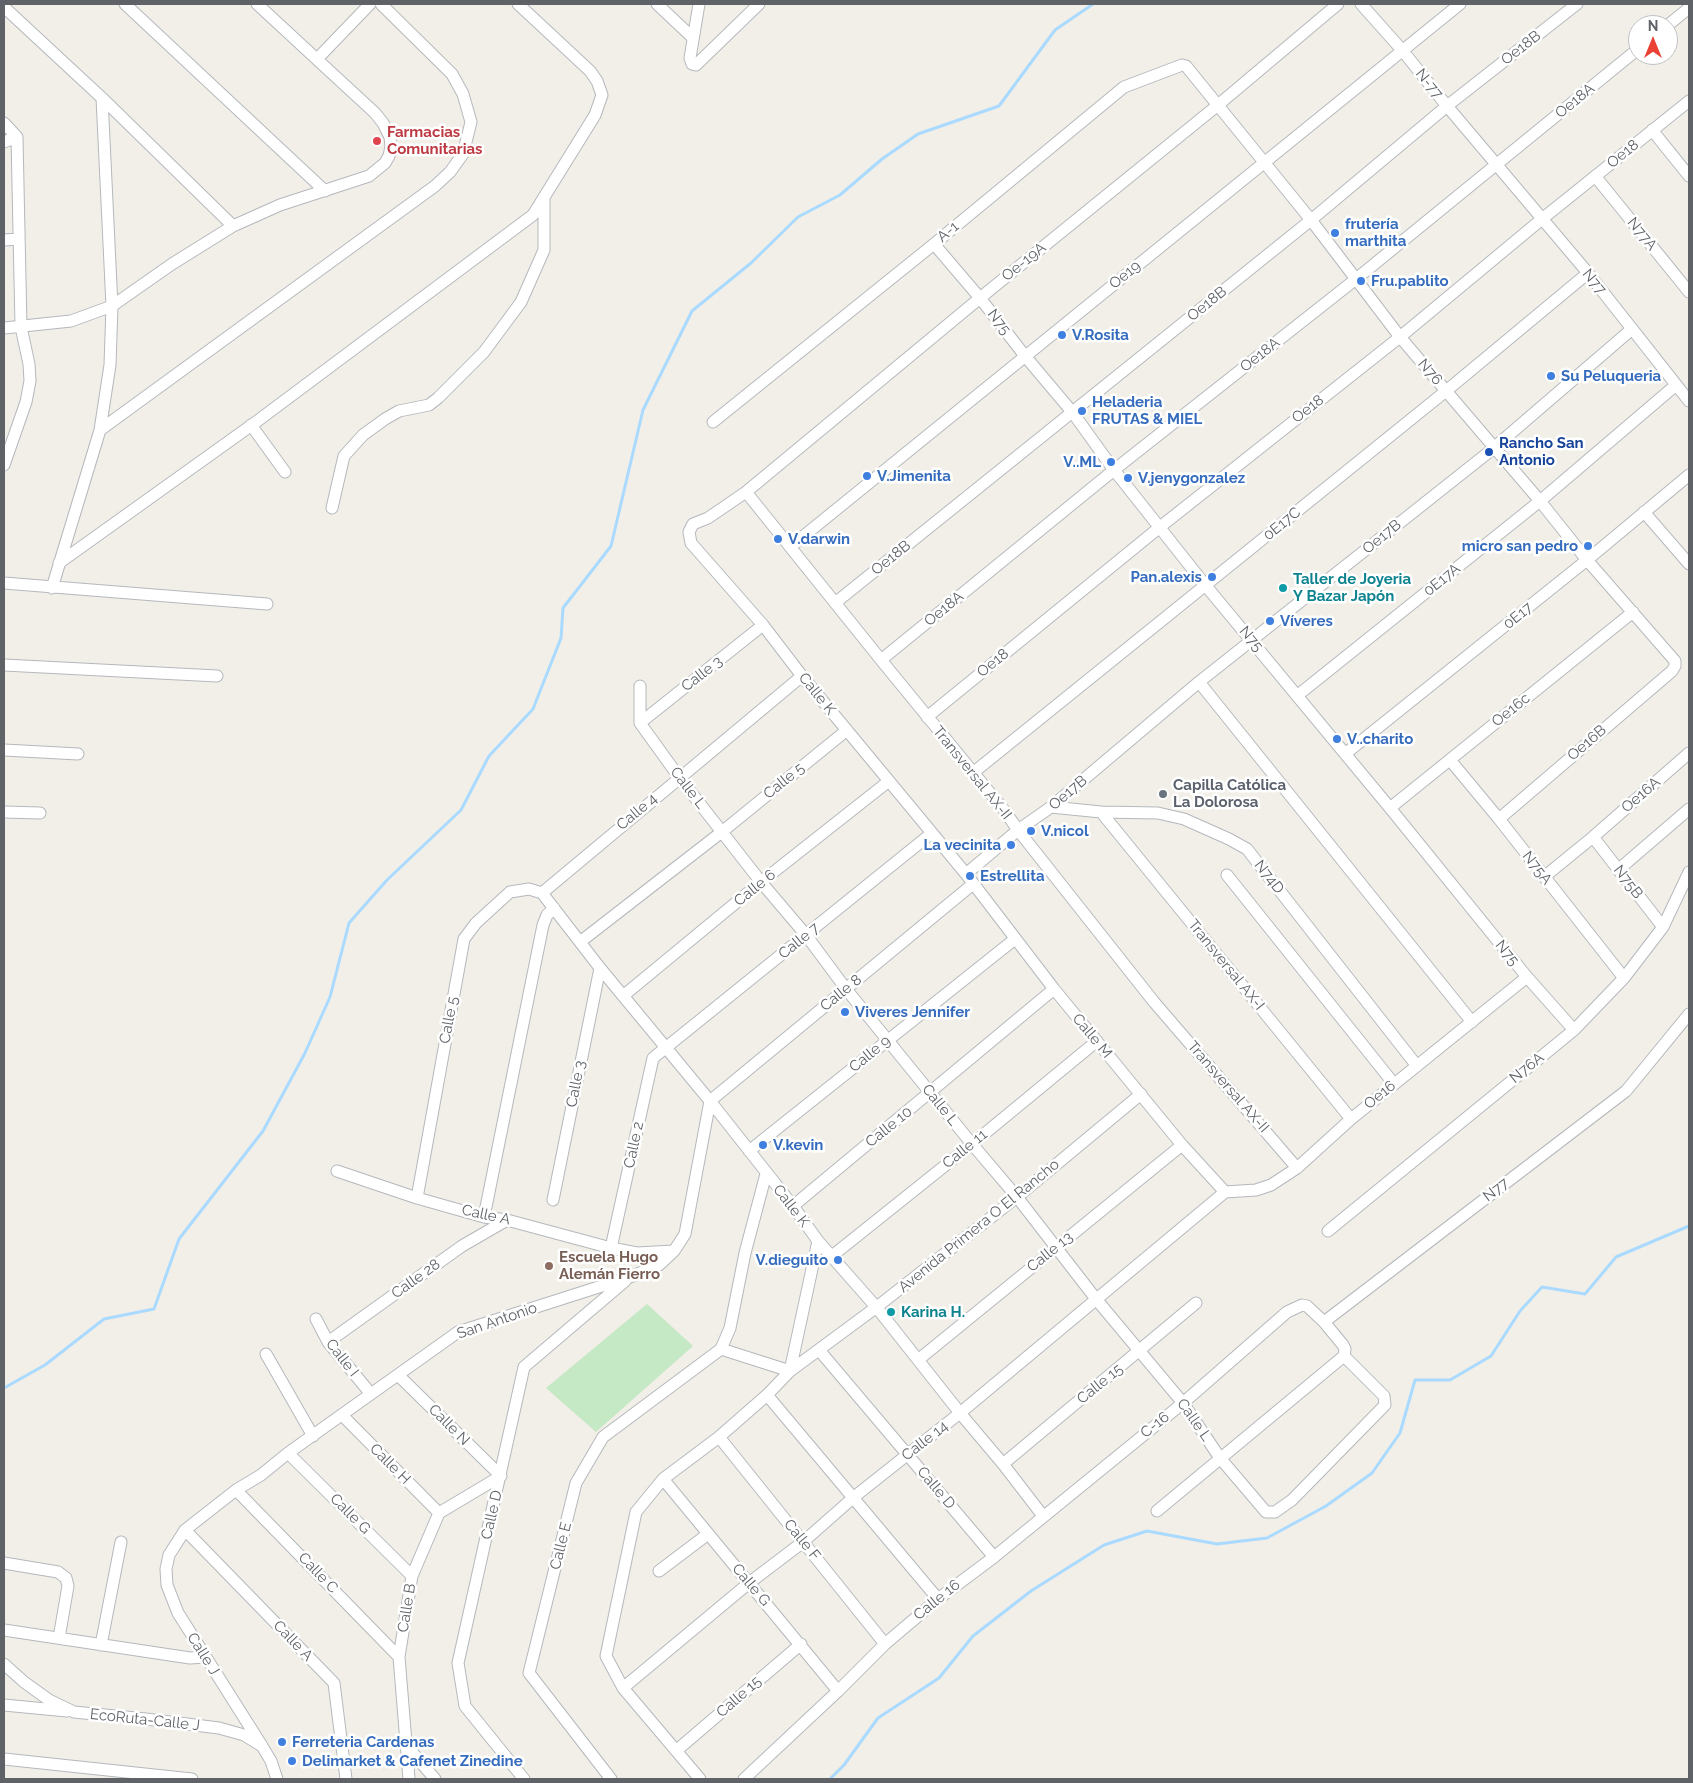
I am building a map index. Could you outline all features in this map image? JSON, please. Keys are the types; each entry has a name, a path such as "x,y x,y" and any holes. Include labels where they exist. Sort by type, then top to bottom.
{"street":[{"path":"125,4 325,191"},
{"path":"4,328 71,321 112,306 172,264 232,226 280,204 369,176 385,163 391,146 390,137 383,122 257,4"},
{"path":"317,59 370,4"},
{"path":"100,430 435,186 450,172 463,154 471,122 463,94 452,74 381,4"},
{"path":"59,563 251,425 533,215 595,115 602,95 597,81 590,71 518,4"},
{"path":"657,4 693,38"},
{"path":"698,4 690,58 692,64 696,65 759,4"},
{"name":"Oe-19A","path":"708,518 746,492 980,298 1218,105 1338,4"},
{"name":"N-77","path":"1361,4 1402,50 1496,164"},
{"name":"Oe19","path":"790,547 1460,4"},
{"name":"Oe18B","path":"835,603 1310,220 1447,106 1577,4"},
{"path":"4,7 102,98 232,226"},
{"path":"1678,17 1689,8"},
{"name":"Oe18A","path":"881,660 1114,470 1356,279 1628,57"},
{"name":"A-1","path":"713,422 934,244 1124,87 1182,65 1186,66 1190,72"},
{"name":"N76","path":"1190,72 1310,220 1400,337 1540,501 1587,560 1675,661 1675,666"},
{"path":"52,588 100,430 110,365 112,306 102,98"},
{"name":"Oe18","path":"927,717 1160,527 1400,337 1542,219 1689,101"},
{"path":"4,123 17,137 22,327 29,364 30,381 26,402 4,465"},
{"path":"1652,130 1689,176"},
{"path":"4,142 17,137"},
{"name":"N77","path":"1496,164 1588,273 1689,401"},
{"name":"N77A","path":"1595,176 1689,292"},
{"path":"332,508 344,456 363,434 399,411 429,405 438,398 484,352 521,302 544,250 544,197"},
{"path":"4,240 19,240"},
{"name":"N75","path":"934,244 1073,412 1114,470 1206,586 1298,695 1527,977 1574,1030"},
{"name":"0E17C","path":"974,772 1446,391 1588,273"},
{"name":"Oe17B","path":"966,874 1018,830 1051,807 1200,682 1494,447 1632,329"},
{"name":"0E17A","path":"1298,695 1540,501 1676,385"},
{"path":"251,425 285,472"},
{"name":"0E17","path":"1346,754 1587,560 1689,475"},
{"name":"Transversal AX-II","path":"746,492 927,717 974,772 1154,1002 1297,1168"},
{"path":"1644,512 1689,564"},
{"name":"Calle K","path":"708,518 691,527 689,538 691,542 763,625 802,676 966,874"},
{"path":"4,583 267,604"},
{"name":"Oe16c","path":"1390,808 1633,612"},
{"name":"Calle 3","path":"640,723 763,625"},
{"path":"4,665 217,676"},
{"name":"Oe16B","path":"1499,819 1672,671 1675,666"},
{"name":"Calle 4","path":"542,893 802,676"},
{"path":"1200,682 1472,1022"},
{"path":"640,686 640,723"},
{"name":"Calle L","path":"640,723 679,777 761,882 806,935 846,989 930,1093 1017,1197 1096,1299 1183,1403 1220,1458 1266,1512 1271,1513 1280,1510 1292,1500 1385,1405 1384,1396 1344,1356"},
{"name":"Calle 5","path":"580,942 723,831 847,730"},
{"path":"4,750 78,754"},
{"name":"Oe16A","path":"1544,877 1689,753"},
{"name":"N75A","path":"1450,760 1624,978"},
{"name":"Calle 6","path":"622,996 761,882 889,781"},
{"name":"N74D","path":"1051,807 1101,812 1158,813 1184,819 1229,838 1248,849 1417,1066"},
{"path":"1618,870 1689,809"},
{"path":"4,812 40,813"},
{"name":"Transversal AX-I","path":"1101,812 1351,1119"},
{"name":"Calle 7","path":"666,1048 932,833"},
{"name":"N75B","path":"1593,837 1663,927"},
{"name":"N76A","path":"1328,1232 1574,1030 1624,978 1663,927 1689,872"},
{"name":"Calle M","path":"966,874 1054,989 1182,1145 1225,1192"},
{"path":"1227,875 1394,1084"},
{"name":"Calle 8","path":"710,1101 973,884"},
{"name":"Calle 5","path":"416,1198 464,938 476,923 510,892 529,889 542,893"},
{"name":"Calle K","path":"542,893 622,996 750,1151 818,1241 877,1308 1043,1516"},
{"path":"484,1217 543,925 547,915 554,908"},
{"name":"Calle 9","path":"750,1151 1015,939"},
{"name":"Calle 3","path":"553,1200 600,968"},
{"name":"Oe16","path":"1225,1192 1256,1190 1270,1185 1297,1168 1351,1119 1527,977"},
{"name":"Calle 10","path":"793,1206 1054,989"},
{"name":"N77","path":"1324,1322 1626,1091 1689,1014"},
{"name":"Calle 11","path":"832,1256 1097,1041"},
{"name":"Calle 2","path":"611,1248 653,1058 666,1048"},
{"name":"Avenida Primera O El Rancho","path":"700,1779 623,1688 606,1656 636,1512 663,1480 767,1395 790,1371 877,1308 1017,1197 1141,1094"},
{"name":"San Antonio","path":"169,1555 185,1530 236,1490 261,1475 288,1453 458,1332 630,1277 659,1265 674,1251 685,1234 710,1101"},
{"name":"Calle 13","path":"918,1360 1182,1145"},
{"name":"Calle A","path":"337,1171 416,1198 484,1217 507,1220 611,1248 637,1253 674,1251"},
{"path":"766,1174 745,1253 730,1328 721,1349 790,1371 818,1241"},
{"name":"Calle 14","path":"623,1688 750,1583 803,1542 854,1497 960,1413 1225,1192"},
{"name":"Calle 28","path":"328,1342 462,1246 507,1220"},
{"path":"637,1253 641,1260 641,1272"},
{"name":"Calle D","path":"524,1779 465,1706 458,1663 524,1367 630,1277"},
{"name":"Calle 15","path":"1003,1464 1196,1303"},
{"name":"C-16","path":"1043,1516 1183,1403 1287,1312 1302,1305 1307,1306 1324,1322"},
{"name":"Calle I","path":"316,1319 328,1342 371,1394"},
{"path":"1157,1511 1344,1356 1345,1349 1343,1345 1324,1322"},
{"name":"Calle E","path":"611,1779 529,1673 576,1483 604,1436 721,1349"},
{"name":"Calle D","path":"819,1350 994,1557"},
{"path":"266,1354 313,1436"},
{"name":"Calle N","path":"398,1375 501,1476"},
{"path":"767,1395 938,1599"},
{"name":"Calle H","path":"342,1415 439,1513"},
{"name":"Calle F","path":"719,1436 885,1644"},
{"name":"Calle G","path":"288,1453 412,1576"},
{"path":"439,1513 501,1476"},
{"name":"Calle G","path":"663,1480 801,1644 838,1691"},
{"name":"Calle C","path":"236,1490 400,1657"},
{"name":"Calle B","path":"408,1779 400,1657 412,1576 439,1513"},
{"name":"Calle 16","path":"744,1779 885,1644 938,1599 994,1557 1043,1516"},
{"name":"Calle A","path":"185,1530 334,1683 346,1779"},
{"path":"659,1571 708,1534"},
{"path":"101,1645 121,1542"},
{"name":"Calle J","path":"169,1555 166,1569 167,1585 178,1613 262,1746"},
{"path":"4,1563 58,1572 66,1578 68,1586 59,1638"},
{"path":"4,1630 190,1658 205,1657"},
{"name":"Calle 15","path":"677,1750 801,1644"},
{"name":"EcoRuta-Calle J","path":"4,1664 24,1682 49,1700 74,1712 219,1728 244,1735 262,1746"},
{"path":"4,1705 74,1712"},
{"path":"262,1746 271,1762 277,1779"},
{"path":"407,1746 435,1779"},
{"path":"4,1759 192,1779"}],"green space":[{"path":"647,1304 693,1346 596,1432 546,1388"}],"waterway":[{"path":"4,1388 45,1365 104,1319 154,1309 179,1239 263,1131 305,1053 330,997 349,923 387,880 461,810 489,756 533,709 561,638 563,608 611,546 643,410 692,311 751,263 798,217 840,195 882,159 918,134 999,106 1055,30 1093,4"},
{"path":"830,1779 844,1765 878,1718 939,1678 973,1636 1031,1591 1104,1545 1147,1531 1217,1544 1267,1538 1326,1506 1372,1473 1400,1433 1415,1380 1450,1380 1491,1356 1520,1311 1542,1287 1585,1294 1616,1257 1689,1226"}],"place":[{"name":"Farmacias Comunitarias","path":"377,141"},
{"name":"frutería marthita","path":"1335,233"},
{"name":"Fru.pablito","path":"1361,281"},
{"name":"V.Rosita","path":"1062,335"},
{"name":"Su Peluqueria","path":"1551,376"},
{"name":"Heladeria FRUTAS & MIEL","path":"1082,411"},
{"name":"Rancho San Antonio","path":"1489,452"},
{"name":"V..ML","path":"1111,462"},
{"name":"V.Jimenita","path":"867,476"},
{"name":"V.jenygonzalez","path":"1128,478"},
{"name":"V.darwin","path":"778,539"},
{"name":"micro san pedro","path":"1588,546"},
{"name":"Pan.alexis","path":"1212,577"},
{"name":"Taller de Joyeria Y Bazar Japón","path":"1283,588"},
{"name":"Víveres","path":"1270,621"},
{"name":"V..charito","path":"1337,739"},
{"name":"Capilla Católica La Dolorosa","path":"1163,794"},
{"name":"V.nicol","path":"1031,831"},
{"name":"La vecinita","path":"1011,845"},
{"name":"Estrellita","path":"970,876"},
{"name":"Viveres Jennifer","path":"845,1012"},
{"name":"V.kevin","path":"763,1145"},
{"name":"V.dieguito","path":"838,1260"},
{"name":"Escuela Hugo Alemán Fierro","path":"549,1266"},
{"name":"Karina H.","path":"891,1312"},
{"name":"Ferreteria Cardenas","path":"282,1742"},
{"name":"Delimarket & Cafenet Zinedine","path":"292,1761"}]}
